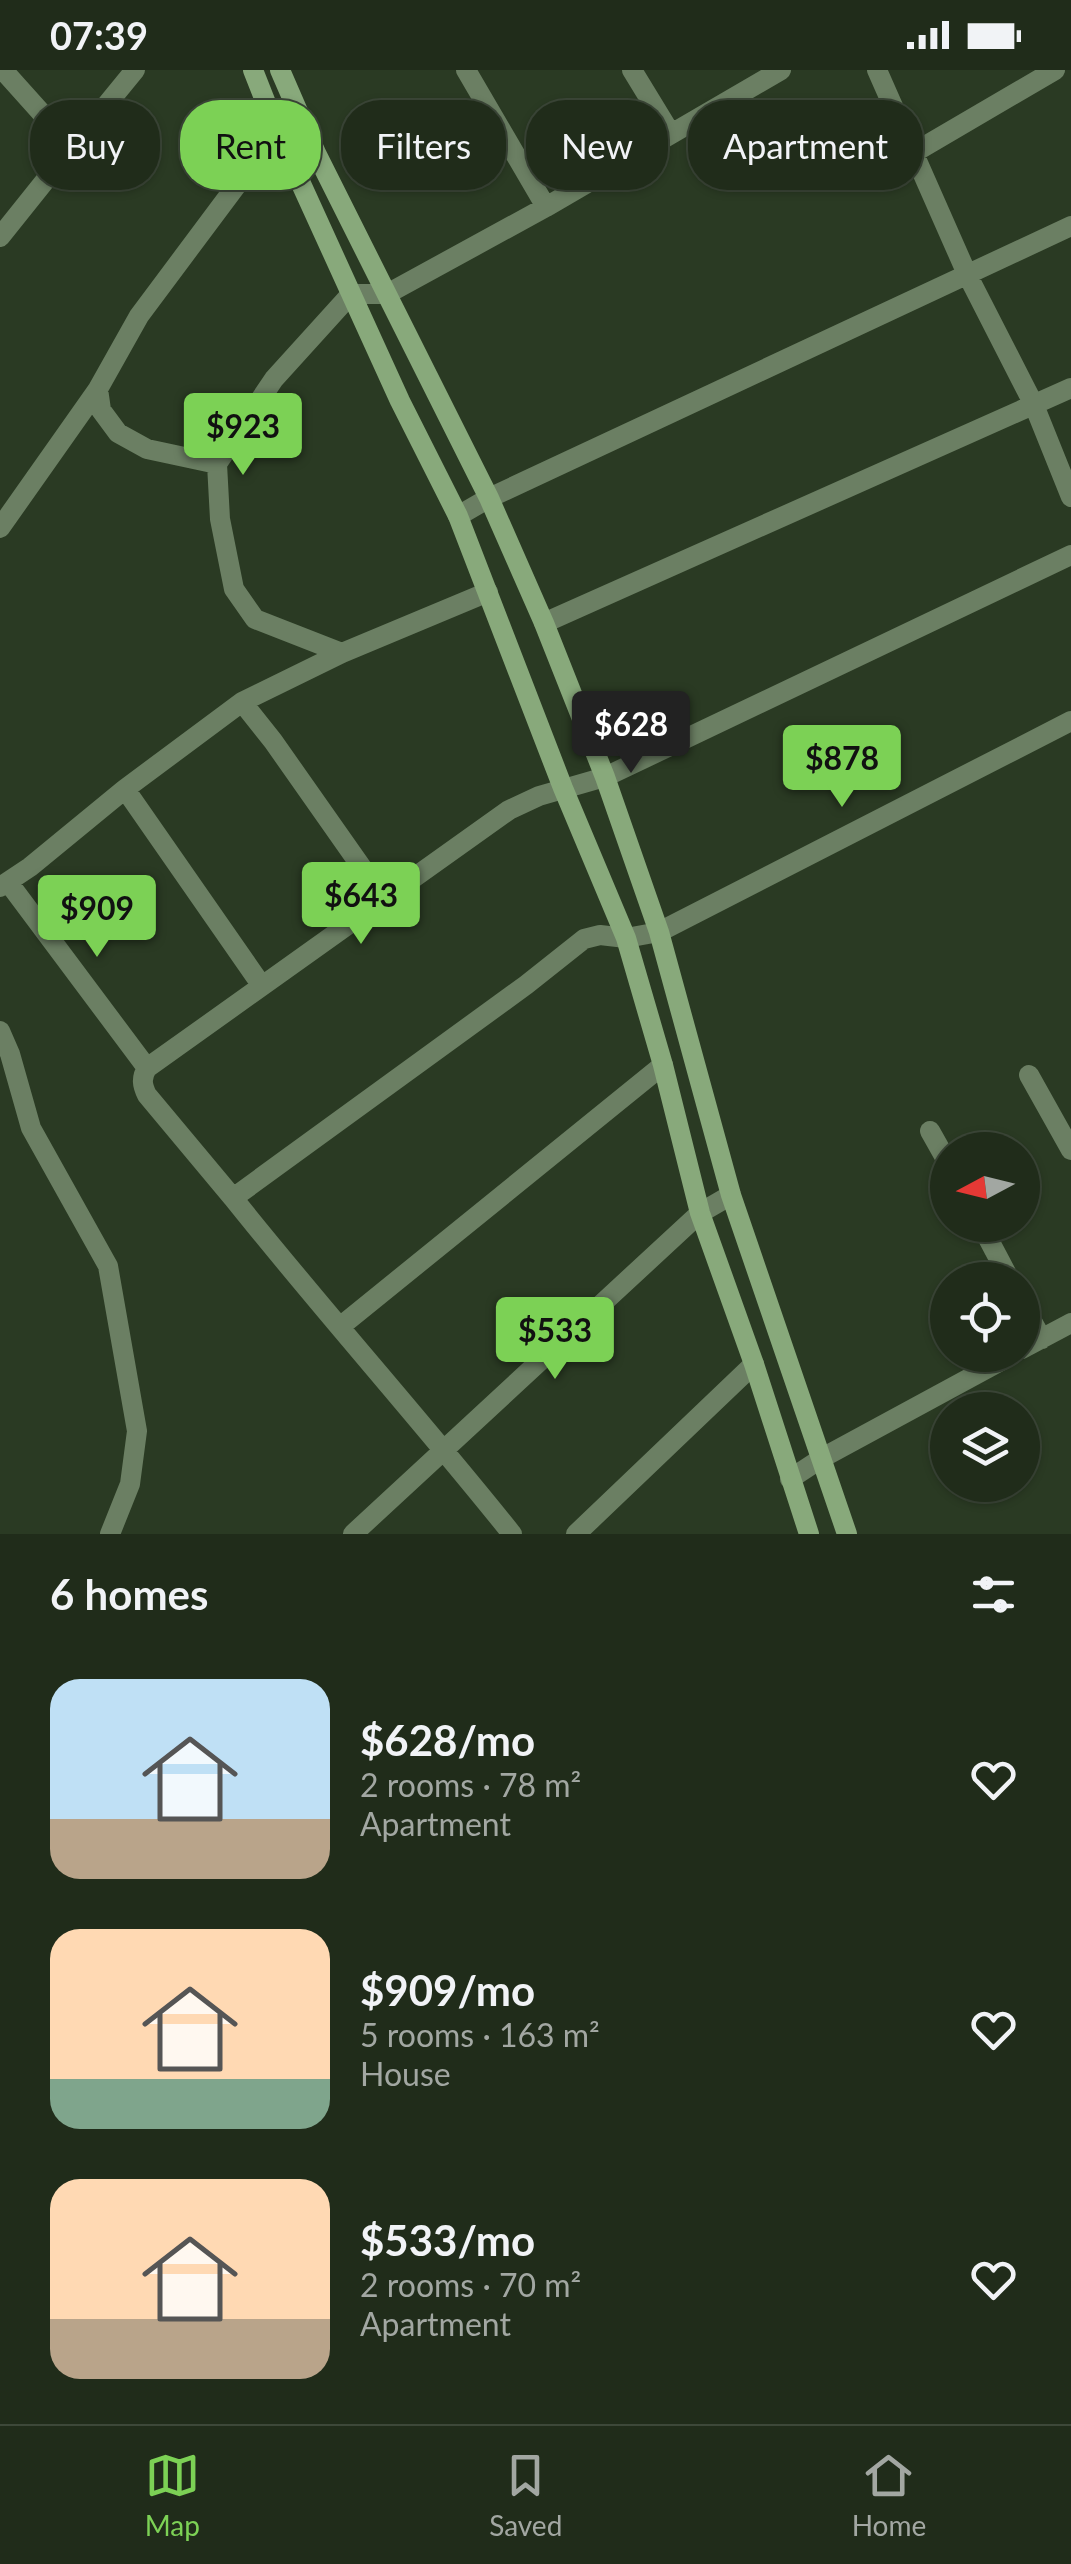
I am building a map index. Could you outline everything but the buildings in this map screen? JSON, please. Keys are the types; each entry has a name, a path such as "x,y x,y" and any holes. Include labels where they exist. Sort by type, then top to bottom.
{"main road":[{"path":"253,70 265,100"},
{"path":"280,70 316,153 489,498 544,623 604,776 659,932 731,1195 847,1534"},
{"path":"304,190 400,401 458,516 563,788 626,938 700,1213 809,1534"}],"street":[{"path":"3,70 30,100"},
{"path":"110,100 135,70"},
{"path":"466,70 546,206"},
{"path":"632,70 670,134"},
{"path":"342,652 255,619 234,589 220,519 217,464 274,378 351,294 387,294 781,70"},
{"path":"877,70 891,100"},
{"path":"923,147 1055,70"},
{"path":"923,170 968,274 1034,404 1071,497"},
{"path":"0,237 38,190"},
{"path":"0,528 98,390 139,316 233,190"},
{"path":"458,516 489,498 1071,226"},
{"path":"544,623 1071,388"},
{"path":"98,390 101,410 118,433 147,449 217,464"},
{"path":"512,1534 147,1095 142,1076 147,1068 509,810 539,796 604,776 1071,555"},
{"path":"147,1068 4,885 242,702 342,652 488,592"},
{"path":"242,702 384,900"},
{"path":"233,1198 584,939 659,932 1071,721"},
{"path":"125,789 262,986"},
{"path":"0,1031 31,1128 108,1266 138,1431 130,1484 110,1534"},
{"path":"341,1326 663,1065"},
{"path":"1029,1075 1071,1150"},
{"path":"353,1534 700,1213 731,1195"},
{"path":"1040,1335 1042,1339 1071,1323"},
{"path":"576,1534 754,1364"},
{"path":"790,1478 981,1372"}]}
